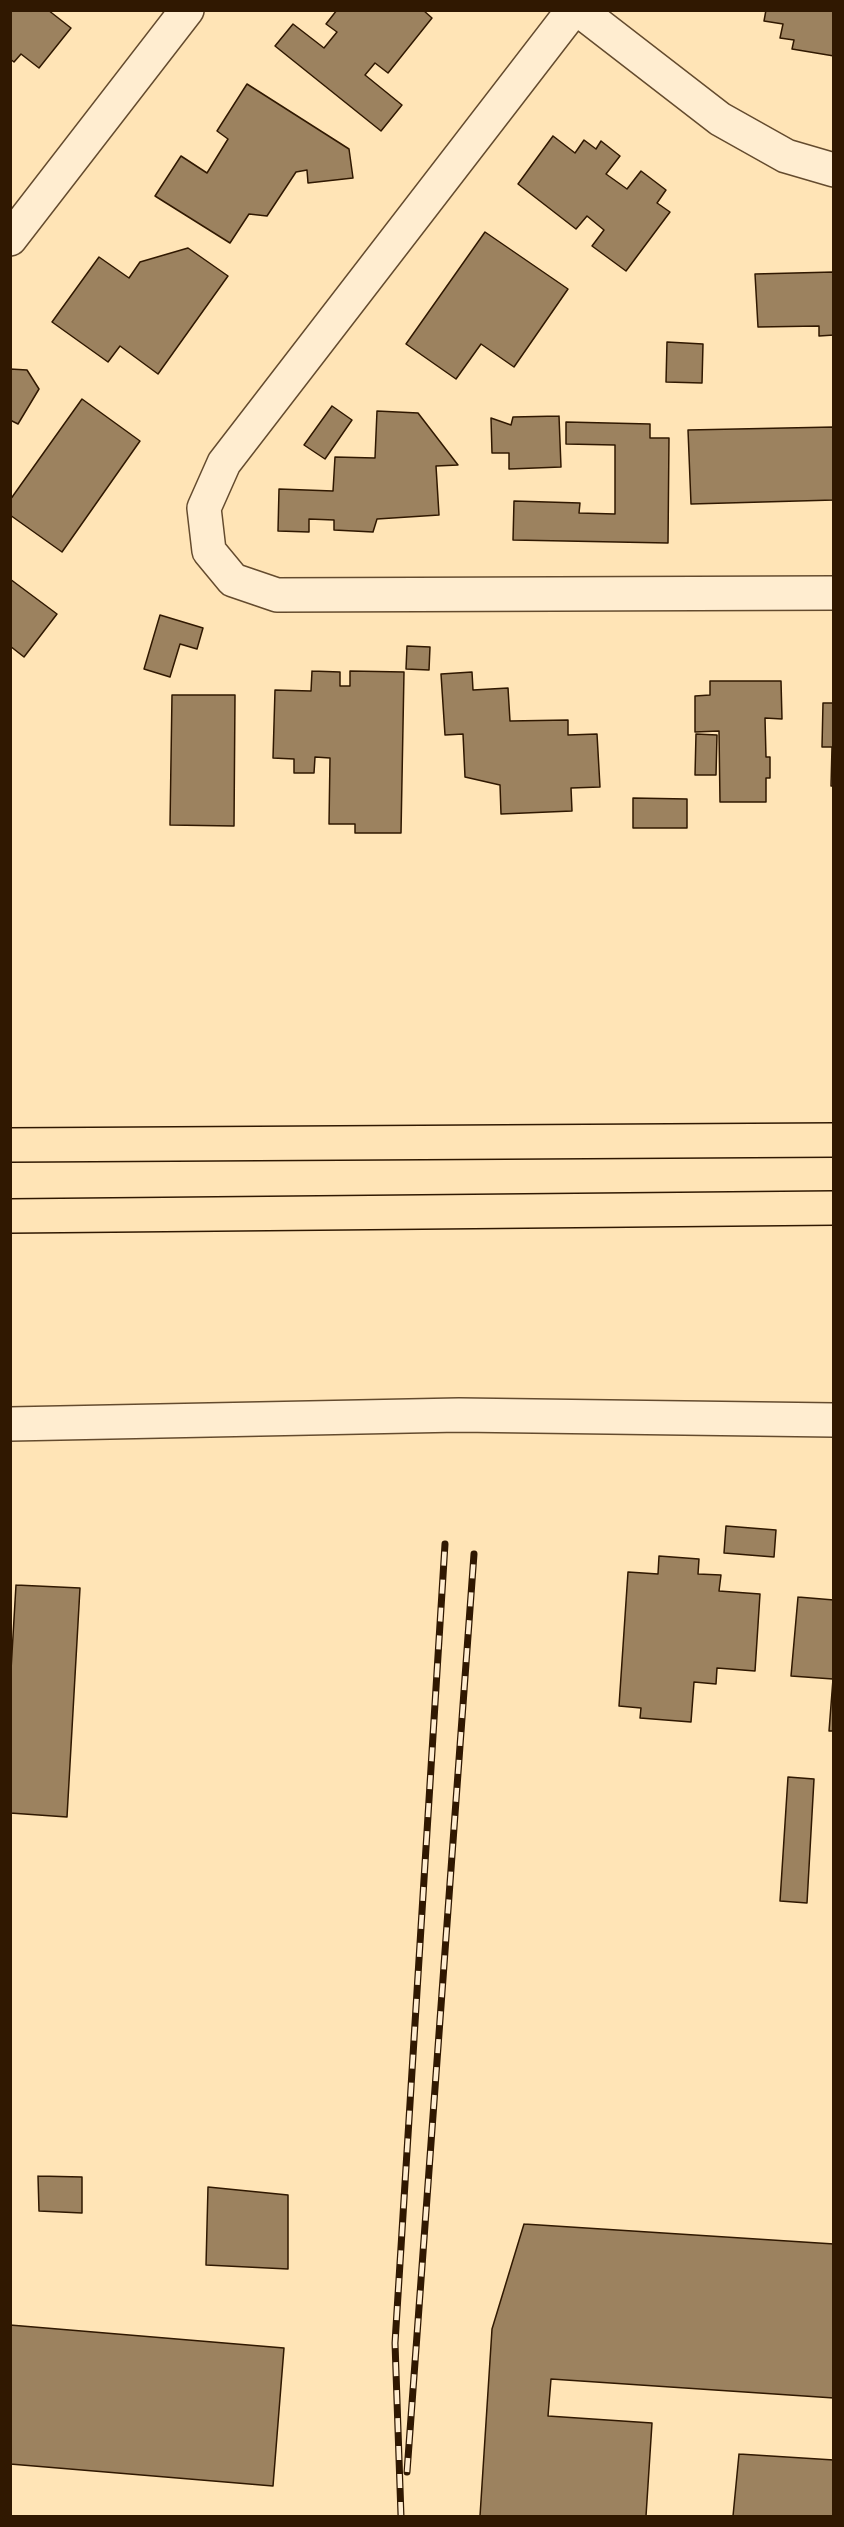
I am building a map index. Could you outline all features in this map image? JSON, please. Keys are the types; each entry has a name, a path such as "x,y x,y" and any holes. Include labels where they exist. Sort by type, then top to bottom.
{"highway":[{"path":"10,1145 834,1140"},
{"path":"10,1216 834,1208"}],"street":[{"path":"10,239 187,10"},
{"path":"573,10 224,463 204,508 209,551 233,580 277,595 834,593"},
{"path":"579,10 720,119 786,156 834,170"},
{"path":"10,1424 459,1415 834,1420"}],"building":[{"path":"10,10 48,10 71,28 39,68 21,54 14,62 10,59"},
{"path":"337,10 423,10 432,18 388,73 375,63 365,75 402,105 381,131 275,46 293,24 324,48 337,32 326,24"},
{"path":"766,10 834,10 834,56 792,49 794,40 780,38 783,24 764,21"},
{"path":"247,84 349,149 353,178 308,183 307,170 296,172 267,216 249,214 230,243 155,196 181,156 207,173 228,139 217,131"},
{"path":"553,136 575,153 584,140 596,149 601,141 620,156 606,174 627,189 641,171 666,190 657,203 670,212 626,271 592,246 604,230 587,216 576,229 518,184"},
{"path":"485,232 568,289 514,367 481,344 456,379 406,344"},
{"path":"188,248 228,276 158,374 120,346 108,362 52,322 99,257 129,278 140,262"},
{"path":"834,272 834,335 819,336 819,326 758,327 755,274"},
{"path":"667,342 703,344 702,383 666,382"},
{"path":"10,369 27,370 39,389 18,424 10,420"},
{"path":"82,399 140,441 62,552 10,515 10,500"},
{"path":"332,406 352,420 325,459 304,445"},
{"path":"377,411 418,413 458,465 436,466 439,515 377,519 373,532 334,530 334,520 309,519 309,532 278,531 279,489 333,491 335,457 375,458"},
{"path":"559,416 561,467 509,469 509,453 492,453 491,418 511,425 513,417"},
{"path":"566,422 650,424 650,438 669,438 668,543 513,540 514,501 580,503 579,513 615,514 615,445 566,444"},
{"path":"834,427 834,500 691,504 688,430"},
{"path":"10,579 57,614 24,657 10,646"},
{"path":"160,615 203,628 197,649 180,644 170,677 144,669"},
{"path":"407,646 430,647 429,670 406,669"},
{"path":"312,671 340,672 340,686 350,686 350,671 404,672 401,833 355,833 355,824 329,824 330,758 315,757 314,773 294,773 294,759 273,758 275,690 311,691"},
{"path":"472,672 473,690 508,688 510,721 568,720 568,735 597,734 600,787 571,788 572,811 501,814 500,785 465,777 463,734 445,735 441,674"},
{"path":"710,681 781,681 782,719 765,718 766,757 770,757 770,778 766,778 766,802 720,802 719,731 695,732 695,696 710,695"},
{"path":"172,695 235,695 234,826 170,825"},
{"path":"823,703 834,703 834,786 831,786 832,747 822,747"},
{"path":"696,734 717,735 716,775 695,775"},
{"path":"633,798 687,799 687,828 633,828"},
{"path":"726,1526 776,1530 774,1557 724,1553"},
{"path":"659,1556 699,1559 698,1574 721,1575 719,1591 760,1594 755,1671 717,1668 716,1684 694,1682 691,1722 640,1718 641,1708 619,1706 628,1572 658,1574"},
{"path":"16,1585 80,1588 67,1817 10,1813 10,1687"},
{"path":"798,1597 834,1600 834,1731 829,1731 833,1679 791,1676"},
{"path":"788,1777 814,1779 807,1903 780,1901"},
{"path":"38,2176 82,2177 82,2213 39,2211"},
{"path":"208,2187 288,2195 288,2269 206,2265"},
{"path":"524,2224 834,2244 834,2398 551,2379 548,2416 652,2423 646,2516 480,2516 492,2329"},
{"path":"10,2325 284,2348 273,2486 10,2464"},
{"path":"739,2454 834,2460 834,2516 733,2516"}],"railway":[{"path":"401,2516 395,2343 445,1544"},
{"path":"407,2472 474,1554"}]}
